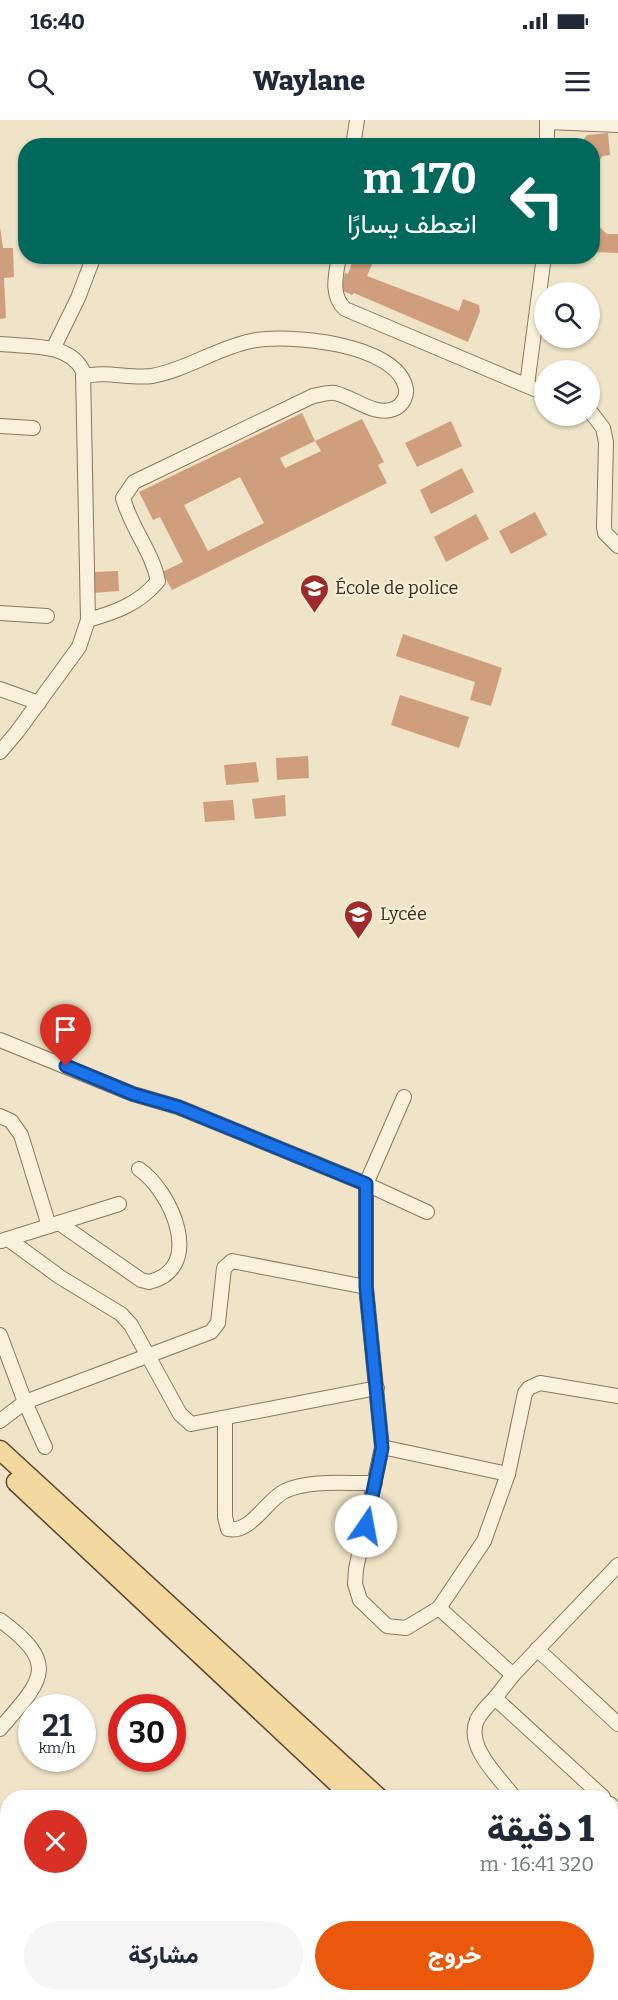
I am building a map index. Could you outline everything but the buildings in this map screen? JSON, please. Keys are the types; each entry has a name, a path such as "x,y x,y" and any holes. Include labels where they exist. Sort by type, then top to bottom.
{"main road":[{"path":"0,1450 370,1790"},
{"path":"0,1467 345,1790"}],"street":[{"path":"355,138 357,120"},
{"path":"547,138 547,121 618,124"},
{"path":"53,349 78,298 91,264"},
{"path":"338,264 335,293 337,302 345,309 534,388"},
{"path":"527,385 543,264"},
{"path":"83,374 151,376 250,341 276,338 362,350 391,366 404,381 407,392 404,401 396,408 385,410 370,408 336,393 313,396 134,482 123,498 128,515 155,564 158,581 147,595 119,611 88,620"},
{"path":"0,344 53,349 67,353 83,374 88,620 79,647 0,752"},
{"path":"600,424 606,442 604,527 605,533 618,546"},
{"path":"0,426 33,428"},
{"path":"0,613 47,615"},
{"path":"0,689 39,703"},
{"path":"0,1040 133,1094 178,1107 366,1184 427,1212"},
{"path":"404,1097 366,1184 366,1287 382,1448 356,1569 356,1593 360,1600 387,1626 396,1628 415,1624 439,1608 484,1541 508,1474 525,1393 529,1388 540,1383 618,1396"},
{"path":"0,1116 11,1121 21,1135 54,1224 141,1280 149,1282 168,1274 180,1252 180,1238 161,1189 139,1169"},
{"path":"4,1241 119,1204"},
{"path":"4,1241 121,1314 131,1325 184,1420 201,1424 377,1388"},
{"path":"0,1421 25,1402 211,1332 216,1328 224,1268 232,1261 366,1287"},
{"path":"0,1335 45,1447"},
{"path":"225,1419 225,1517 228,1529 242,1528 284,1491 308,1486 375,1483"},
{"path":"382,1448 508,1474"},
{"path":"509,1790 478,1747 475,1731 477,1720 513,1675 618,1565"},
{"path":"439,1608 513,1675"},
{"path":"0,1620 25,1638 36,1654 40,1669 36,1688 0,1729"},
{"path":"537,1649 618,1724"},
{"path":"495,1698 595,1790"}],"place":[{"name":"École de police","path":"314,614"},
{"name":"Lycée","path":"359,940"}],"route":[{"path":"66,1066 133,1094 178,1107 366,1184 366,1287 369,1330 381,1417 382,1448 366,1526"}]}
